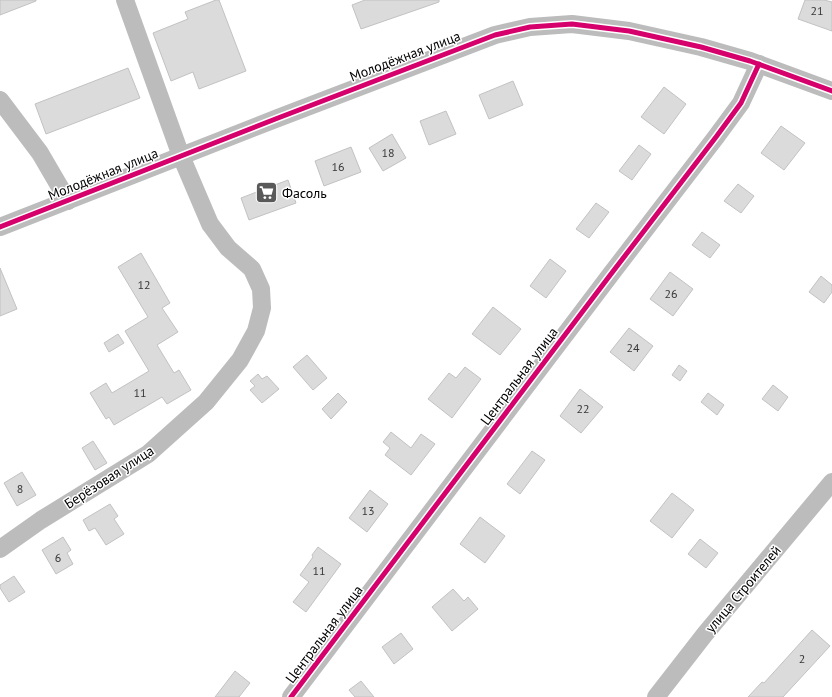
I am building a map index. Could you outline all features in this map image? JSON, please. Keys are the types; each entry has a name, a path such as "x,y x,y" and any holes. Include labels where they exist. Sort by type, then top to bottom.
{"street":[{"path":"125,0 181,156"},
{"name":"Молодёжная улица","path":"0,226 495,35 530,27 572,24 629,31 701,47 759,64 832,92"},
{"name":"Центральная улица","path":"291,697 611,274 716,138 741,103 759,64"},
{"path":"0,100 40,153 68,201"},
{"name":"Берёзовая улица","path":"0,549 41,520 148,454 206,402 240,360 256,331 262,308 261,289 252,269 228,248 210,224 181,156"},
{"name":"улица Строителей","path":"656,697 710,628 832,482"}],"building":[{"path":"0,0 36,0 36,1 0,15"},
{"path":"219,0 246,71 199,89 193,72 171,81 153,33 188,19 185,12"},
{"path":"365,0 439,0 439,2 361,29 352,5"},
{"path":"805,0 824,0 832,2 832,31 798,19"},
{"path":"128,68 140,98 46,134 35,104"},
{"path":"513,81 523,105 489,119 479,95"},
{"path":"664,87 686,104 664,134 641,117"},
{"path":"446,111 456,134 429,145 420,121"},
{"path":"781,126 805,143 784,170 761,153"},
{"path":"392,134 406,158 383,171 369,148"},
{"path":"639,145 651,154 632,180 619,171"},
{"path":"351,147 361,172 324,186 315,161"},
{"path":"288,180 296,203 249,220 241,198"},
{"path":"738,184 754,196 741,213 724,201"},
{"path":"596,203 609,212 589,238 576,229"},
{"path":"702,232 720,245 710,258 692,245"},
{"path":"141,253 170,303 162,308 178,332 157,345 174,373 179,370 191,390 167,404 162,397 114,425 109,417 106,419 90,393 106,383 112,393 149,371 125,331 148,317 118,267"},
{"path":"550,259 566,271 546,298 530,286"},
{"path":"0,268 17,309 0,316"},
{"path":"670,272 693,289 673,316 650,299"},
{"path":"821,276 832,285 832,292 824,303 809,292"},
{"path":"493,307 521,329 500,355 472,334"},
{"path":"629,328 653,346 634,371 610,352"},
{"path":"118,334 124,343 109,352 104,343"},
{"path":"307,355 327,378 313,390 293,367"},
{"path":"679,365 687,371 680,381 672,375"},
{"path":"465,367 481,379 452,418 428,399 449,373 456,378"},
{"path":"258,374 262,379 267,376 279,389 262,403 250,390 255,386 250,381"},
{"path":"773,385 788,397 778,411 762,399"},
{"path":"580,389 603,407 581,433 560,416"},
{"path":"338,393 347,402 331,419 322,409"},
{"path":"708,393 724,405 717,415 701,402"},
{"path":"391,432 411,448 421,434 435,444 411,475 385,455 390,448 383,442"},
{"path":"93,441 107,463 95,470 82,448"},
{"path":"532,451 545,460 520,494 507,484"},
{"path":"22,472 36,495 17,506 4,483"},
{"path":"370,490 388,504 367,532 349,518"},
{"path":"672,493 694,510 672,538 650,521"},
{"path":"110,504 118,516 114,519 124,534 106,545 95,528 89,531 83,520"},
{"path":"480,517 505,536 485,563 460,544"},
{"path":"63,537 71,550 67,553 73,564 56,574 42,550"},
{"path":"700,539 718,553 706,568 688,554"},
{"path":"318,547 341,564 306,612 293,602 309,582 300,575 313,557 312,555"},
{"path":"14,576 25,592 9,602 0,588 0,585"},
{"path":"453,589 464,601 468,597 478,609 452,631 432,607"},
{"path":"812,630 830,646 783,697 748,697 762,682 764,683"},
{"path":"401,633 413,649 394,664 382,647"},
{"path":"235,671 250,683 239,697 215,697"},
{"path":"361,681 374,697 355,697 349,690"}],"cycle path":[{"path":"0,227 495,35 530,27 572,24 629,31 701,47 750,61 832,91"},
{"path":"291,697 716,137 741,103 759,64"}],"place":[{"name":"Фасоль","path":"266,193"}]}
